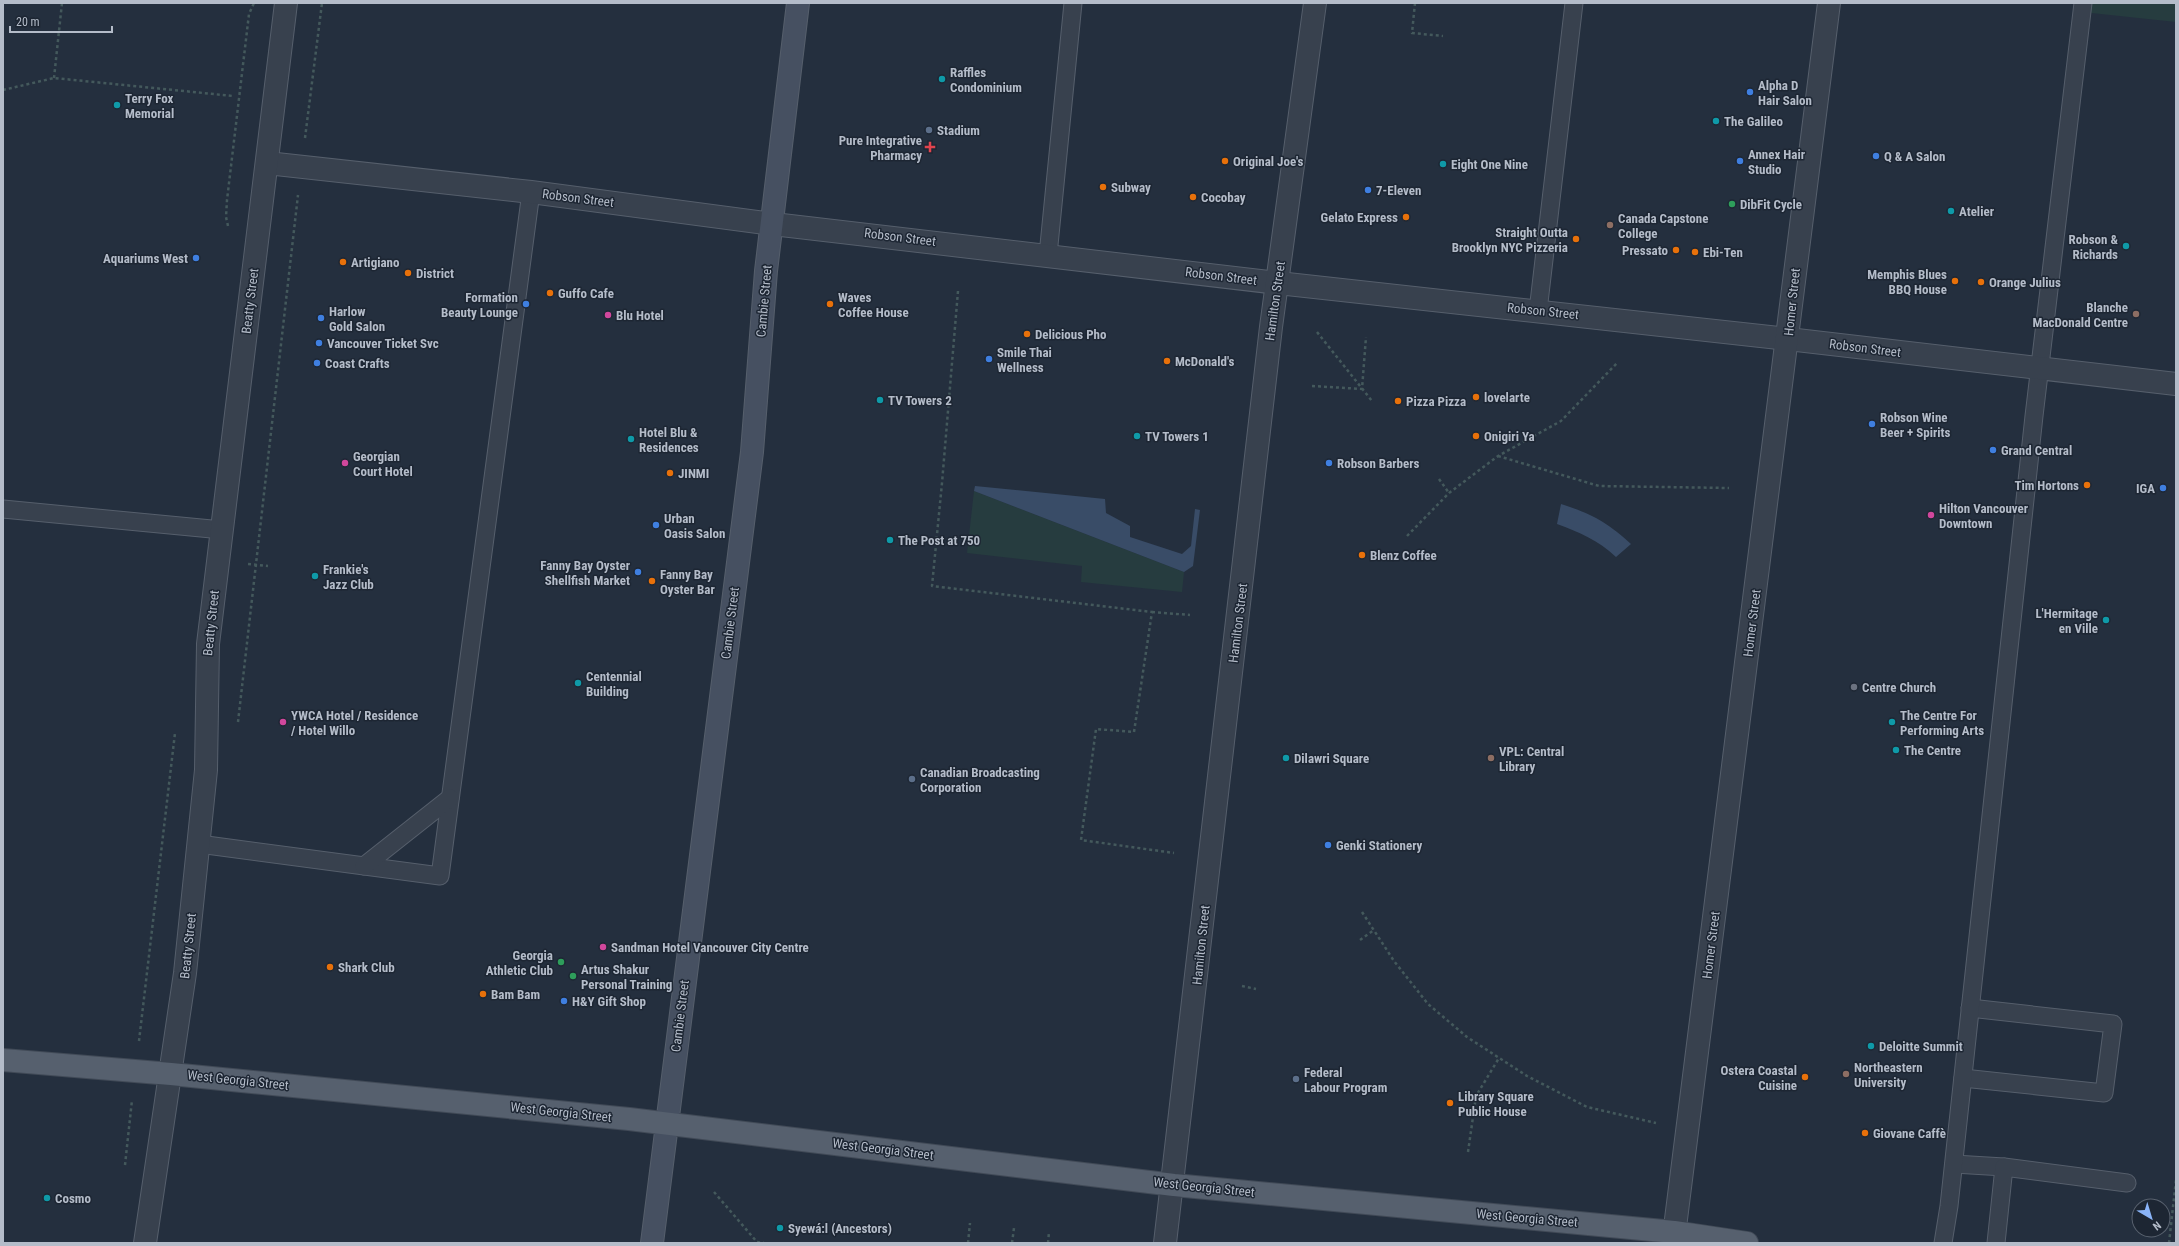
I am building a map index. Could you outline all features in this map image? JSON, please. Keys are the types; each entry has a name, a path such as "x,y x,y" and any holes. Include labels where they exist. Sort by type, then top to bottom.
{"main road":[{"name":"Cambie Street","path":"652,1243 752,452 766,271 773,224 798,3"},
{"name":"West Georgia Street","path":"10,1061 171,1074 735,1130 1174,1185 1674,1238 1747,1243"}],"street":[{"name":"Beatty Street","path":"145,1243 171,1074 199,844 206,770 208,644 286,3"},
{"name":"Hamilton Street","path":"1165,1243 1174,1185 1278,283 1314,3"},
{"name":"Homer Street","path":"1674,1238 1829,3"},
{"name":"Robson Street","path":"267,163 531,192 773,224 1278,283 1788,339 2176,384"}],"lane":[{"path":"1048,255 1073,3"},
{"path":"1538,311 1574,3"},
{"path":"1943,1243 1954,1164 2040,368 2083,3"},
{"path":"199,844 440,876 531,192"},
{"path":"3,509 222,530"},
{"path":"364,866 450,798"},
{"path":"1963,1078 2104,1093 2113,1024 1970,1008"},
{"path":"1954,1164 2004,1167 2126,1183"},
{"path":"1996,1243 2004,1167"}],"path":[{"path":"54,78 62,3"},
{"path":"309,105 322,3"},
{"path":"1415,3 1412,33 1443,36"},
{"path":"3,90 54,78 233,96"},
{"path":"237,730 297,209"},
{"path":"958,291 932,586 1152,612 1190,615"},
{"path":"1317,332 1372,401"},
{"path":"1362,389 1366,337"},
{"path":"1407,536 1449,493 1498,456 1561,421 1618,362"},
{"path":"1312,386 1362,389"},
{"path":"1498,456 1599,486 1729,488"},
{"path":"1439,479 1449,493"},
{"path":"248,564 268,566"},
{"path":"1152,612 1134,732 1096,729 1081,840 1174,853"},
{"path":"1362,912 1394,961 1428,1004 1467,1037 1527,1076 1587,1107 1656,1123"},
{"path":"1360,940 1374,930"},
{"path":"1242,986 1256,989"},
{"path":"1468,1152 1476,1096 1499,1058"},
{"path":"2168,1243 2176,1180"},
{"path":"714,1192 757,1242 764,1243"},
{"path":"968,1243 970,1223"},
{"path":"1012,1243 1014,1228"},
{"path":"1048,1243 1049,1232"}],"green space":[{"path":"2083,3 2176,3 2176,22 2082,12"},
{"path":"974,491 1184,572 1182,592 1081,582 1082,566 967,553"}],"water":[{"path":"975,486 1105,499 1106,513 1130,526 1130,537 1182,554 1191,546 1195,509 1200,510 1193,566 1184,572 974,491"},
{"path":"1561,504 1582,511 1606,524 1631,544 1616,557 1588,537 1557,524"}],"place":[{"name":"Raffles Condominium","path":"942,79"},
{"name":"Alpha D Hair Salon","path":"1750,92"},
{"name":"Terry Fox Memorial","path":"117,105"},
{"name":"The Galileo","path":"1716,121"},
{"name":"Stadium","path":"929,130"},
{"name":"Pure Integrative Pharmacy","path":"930,147"},
{"name":"Q & A Salon","path":"1876,156"},
{"name":"Original Joe's","path":"1225,161"},
{"name":"Annex Hair Studio","path":"1740,161"},
{"name":"Eight One Nine","path":"1443,164"},
{"name":"Subway","path":"1103,187"},
{"name":"7-Eleven","path":"1368,190"},
{"name":"Cocobay","path":"1193,197"},
{"name":"DibFit Cycle","path":"1732,204"},
{"name":"Atelier","path":"1951,211"},
{"name":"Gelato Express","path":"1406,217"},
{"name":"Canada Capstone College","path":"1610,225"},
{"name":"Straight Outta Brooklyn NYC Pizzeria","path":"1576,239"},
{"name":"Robson & Richards","path":"2126,246"},
{"name":"Pressato","path":"1676,250"},
{"name":"Ebi-Ten","path":"1695,252"},
{"name":"Aquariums West","path":"196,258"},
{"name":"Artigiano","path":"343,262"},
{"name":"District","path":"408,273"},
{"name":"Memphis Blues BBQ House","path":"1955,281"},
{"name":"Orange Julius","path":"1981,282"},
{"name":"Guffo Cafe","path":"550,293"},
{"name":"Formation Beauty Lounge","path":"526,304"},
{"name":"Waves Coffee House","path":"830,304"},
{"name":"Blanche MacDonald Centre","path":"2136,314"},
{"name":"Blu Hotel","path":"608,315"},
{"name":"Harlow Gold Salon","path":"321,318"},
{"name":"Delicious Pho","path":"1027,334"},
{"name":"Vancouver Ticket Svc","path":"319,343"},
{"name":"Smile Thai Wellness","path":"989,359"},
{"name":"McDonald's","path":"1167,361"},
{"name":"Coast Crafts","path":"317,363"},
{"name":"lovelarte","path":"1476,397"},
{"name":"TV Towers 2","path":"880,400"},
{"name":"Pizza Pizza","path":"1398,401"},
{"name":"Robson Wine Beer + Spirits","path":"1872,424"},
{"name":"TV Towers 1","path":"1137,436"},
{"name":"Onigiri Ya","path":"1476,436"},
{"name":"Hotel Blu & Residences","path":"631,439"},
{"name":"Grand Central","path":"1993,450"},
{"name":"Georgian Court Hotel","path":"345,463"},
{"name":"Robson Barbers","path":"1329,463"},
{"name":"JINMI","path":"670,473"},
{"name":"Tim Hortons","path":"2087,485"},
{"name":"IGA","path":"2163,488"},
{"name":"Hilton Vancouver Downtown","path":"1931,515"},
{"name":"Urban Oasis Salon","path":"656,525"},
{"name":"The Post at 750","path":"890,540"},
{"name":"Blenz Coffee","path":"1362,555"},
{"name":"Fanny Bay Oyster Shellfish Market","path":"638,572"},
{"name":"Frankie's Jazz Club","path":"315,576"},
{"name":"Fanny Bay Oyster Bar","path":"652,581"},
{"name":"L'Hermitage en Ville","path":"2106,620"},
{"name":"Centennial Building","path":"578,683"},
{"name":"Centre Church","path":"1854,687"},
{"name":"YWCA Hotel / Residence / Hotel Willo","path":"283,722"},
{"name":"The Centre For Performing Arts","path":"1892,722"},
{"name":"The Centre","path":"1896,750"},
{"name":"Dilawri Square","path":"1286,758"},
{"name":"VPL: Central Library","path":"1491,758"},
{"name":"Canadian Broadcasting Corporation","path":"912,779"},
{"name":"Genki Stationery","path":"1328,845"},
{"name":"Sandman Hotel Vancouver City Centre","path":"603,947"},
{"name":"Georgia Athletic Club","path":"561,962"},
{"name":"Shark Club","path":"330,967"},
{"name":"Artus Shakur Personal Training","path":"573,976"},
{"name":"Bam Bam","path":"483,994"},
{"name":"H&Y Gift Shop","path":"564,1001"},
{"name":"Deloitte Summit","path":"1871,1046"},
{"name":"Northeastern University","path":"1846,1074"},
{"name":"Ostera Coastal Cuisine","path":"1805,1077"},
{"name":"Federal Labour Program","path":"1296,1079"},
{"name":"Library Square Public House","path":"1450,1103"},
{"name":"Giovane Caffè","path":"1865,1133"},
{"name":"Cosmo","path":"47,1198"},
{"name":"Syewá:l (Ancestors)","path":"780,1228"}]}
